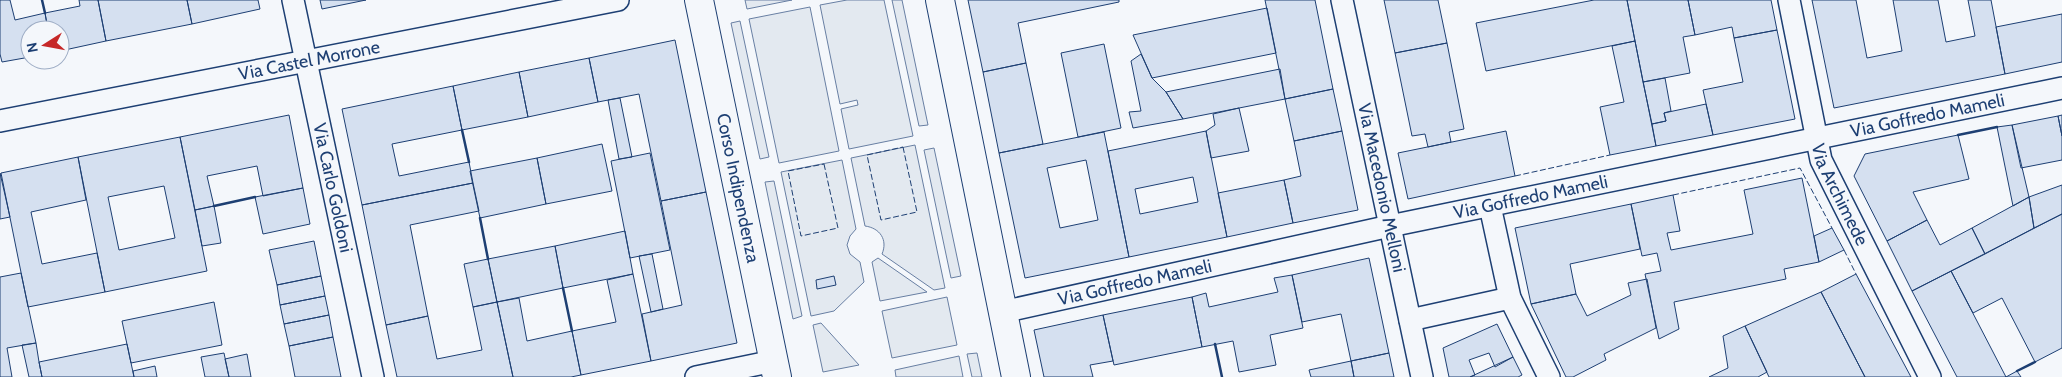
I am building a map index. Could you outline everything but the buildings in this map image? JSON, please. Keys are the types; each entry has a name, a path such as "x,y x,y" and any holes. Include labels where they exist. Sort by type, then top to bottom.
{"street":[{"name":"Via Carlo Goldoni","path":"293,0 373,377"},
{"name":"Via Castel Morrone","path":"0,121 618,0"},
{"name":"Corso Indipendenza","path":"699,0 775,369"},
{"path":"940,0 1016,377"},
{"name":"Via Macedonio Melloni","path":"1342,0 1422,377"},
{"name":"Via Archimede","path":"1789,0 1816,139 1824,166 1930,377"},
{"name":"Via Goffredo Mameli","path":"1002,312 1390,226 2062,88"},
{"path":"1490,206 1510,298 1549,377"},
{"path":"1410,320 1510,298"},
{"path":"696,377 775,369"}],"shaded area":[{"path":"745,0 792,0 747,9"},
{"path":"847,0 884,0 913,136 849,149 841,109 858,105 857,100 840,104 820,5"},
{"path":"892,0 902,0 928,125 919,126"},
{"path":"810,7 839,151 779,163 749,19"},
{"path":"740,21 769,157 760,159 731,23"},
{"path":"915,145 945,288 934,290 882,254 884,244 879,232 865,226 851,158"},
{"path":"934,148 961,276 951,278 924,150"},
{"path":"842,160 856,229 850,236 847,245 850,254 860,262 864,282 834,311 811,316 781,172"},
{"path":"774,181 802,316 793,319 765,182"},
{"path":"878,258 927,292 880,301 872,262"},
{"path":"947,297 957,345 892,358 882,311"},
{"path":"821,323 859,365 823,372 813,325"},
{"path":"977,353 982,377 972,377 967,354"},
{"path":"959,356 963,377 896,377 895,370"}],"fence":[{"path":"903,147 917,212 881,220 867,155 903,147"},
{"path":"1515,176 1610,155"},
{"path":"824,164 838,228 801,236 788,171 824,164"},
{"path":"1673,195 1800,168 1832,228"},
{"path":"1844,250 1856,274"}],"wall":[{"path":"42,0 45,13"},
{"path":"1958,135 1997,127"},
{"path":"462,130 469,162"},
{"path":"214,206 255,197"},
{"path":"480,218 488,259"},
{"path":"563,288 572,331"},
{"path":"1215,344 1222,377"},
{"path":"2017,371 2035,362"}]}
